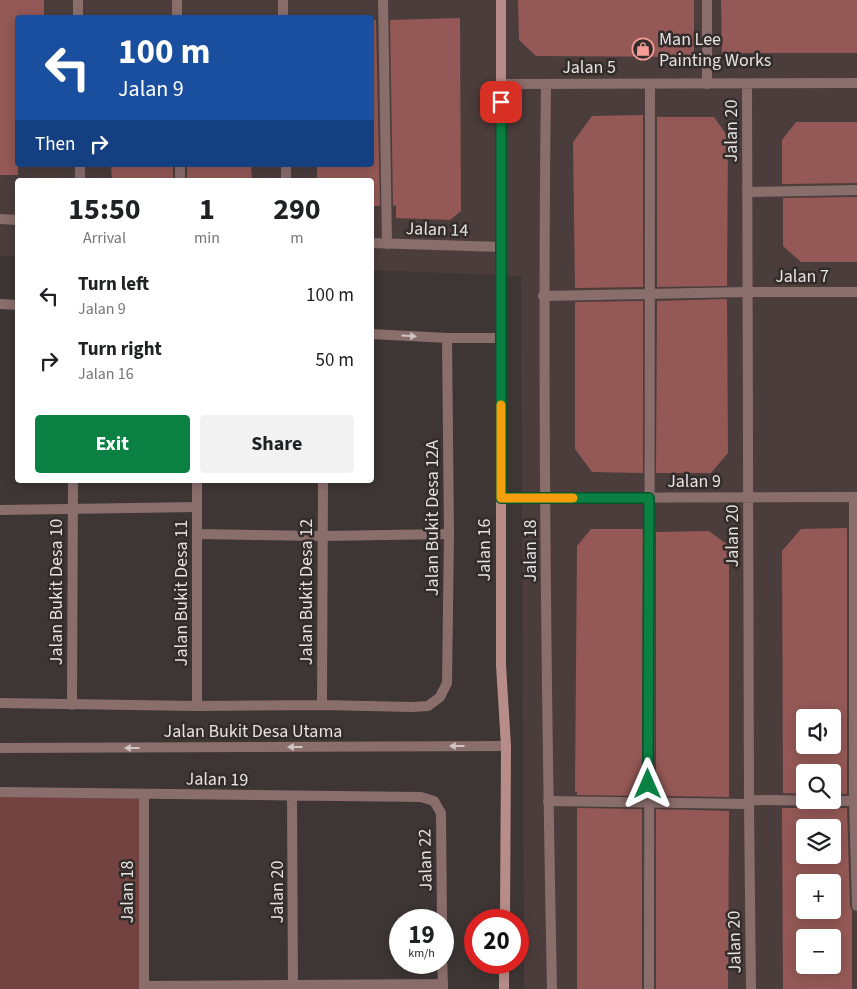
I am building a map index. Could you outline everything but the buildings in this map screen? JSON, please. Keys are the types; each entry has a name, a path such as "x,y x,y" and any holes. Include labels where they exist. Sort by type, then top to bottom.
{"street":[{"path":"78,0 78,15"},
{"path":"177,0 177,15"},
{"path":"283,0 283,15"},
{"path":"383,0 387,244"},
{"name":"Jalan 16","path":"501,0 501,665 506,746 504,909"},
{"path":"707,0 707,84"},
{"name":"Jalan 5","path":"501,84 857,84"},
{"name":"Jalan 18","path":"546,84 543,296 548,802 552,989"},
{"path":"649,989 650,84"},
{"name":"Jalan 20","path":"747,84 751,989"},
{"path":"747,192 857,190"},
{"path":"0,219 15,220"},
{"name":"Jalan 14","path":"374,243 501,247"},
{"name":"Jalan 7","path":"543,296 857,292"},
{"path":"0,304 15,305"},
{"path":"374,334 447,338 501,338"},
{"name":"Jalan Bukit Desa 12A","path":"440,697 447,683 449,534 447,338"},
{"name":"Jalan Bukit Desa 10","path":"72,705 73,483"},
{"name":"Jalan Bukit Desa 11","path":"197,706 198,483"},
{"name":"Jalan Bukit Desa 12","path":"322,705 323,483"},
{"path":"856,497 857,906"},
{"name":"Jalan 9","path":"501,498 856,497"},
{"path":"0,510 197,507"},
{"path":"197,534 323,536 449,534"},
{"name":"Jalan Bukit Desa Utama","path":"0,703 413,707 428,706 440,697"},
{"name":"Jalan Bukit Desa Utama","path":"0,748 506,746"},
{"name":"Jalan 19","path":"0,792 421,797 434,801"},
{"name":"Jalan 18","path":"144,794 144,988"},
{"name":"Jalan 20","path":"292,796 293,987"},
{"name":"Jalan 22","path":"434,801 441,813 442,909"},
{"path":"548,802 856,801"},
{"path":"144,988 443,987 443,974"},
{"path":"504,974 504,989"}],"shaded area":[{"path":"0,0 857,0 857,989 524,989 524,974 529,974 529,909 524,909 521,276 374,270 374,178 15,178 15,256 0,256"},
{"path":"0,792 144,794 144,989 0,989"}],"slow traffic":[{"path":"501,405 501,498 573,498"}],"place":[{"name":"Man Lee Painting Works","path":"643,49"}],"route":[{"path":"501,102 501,498 649,498 648,784"}]}
